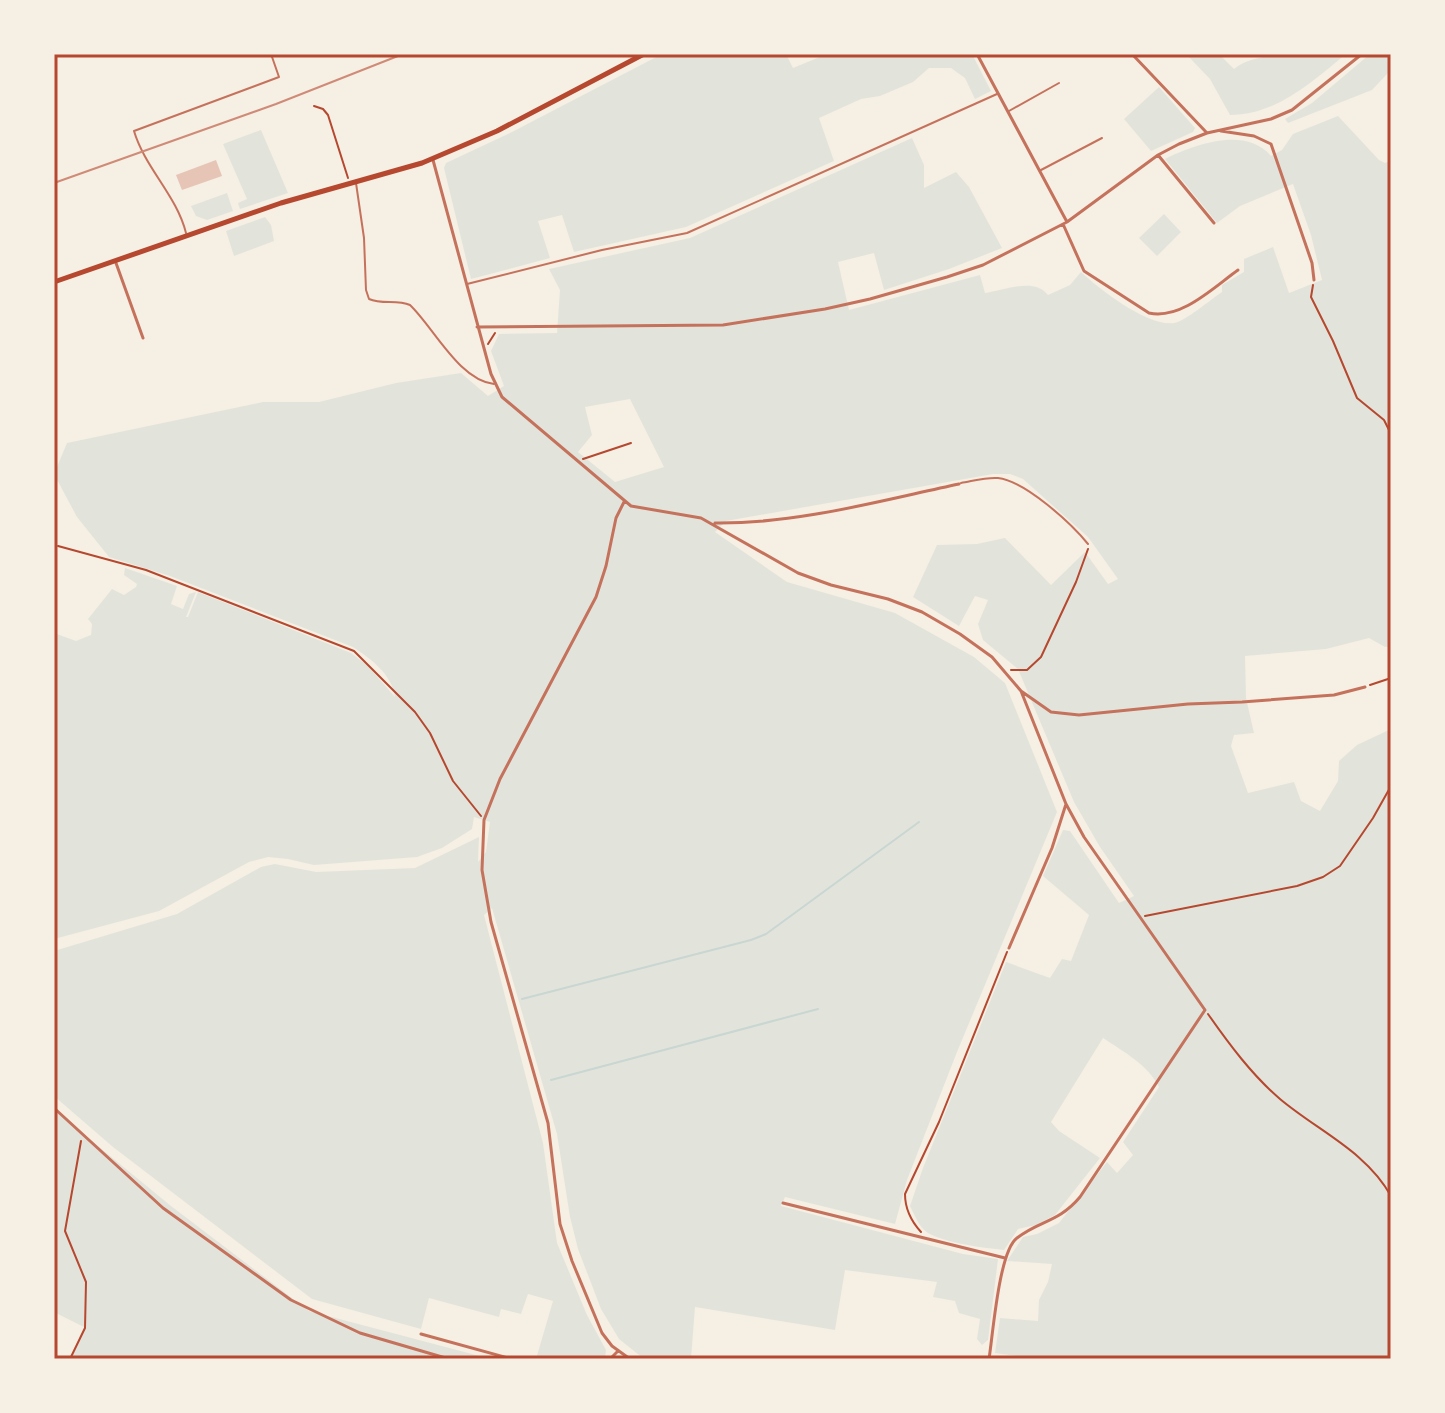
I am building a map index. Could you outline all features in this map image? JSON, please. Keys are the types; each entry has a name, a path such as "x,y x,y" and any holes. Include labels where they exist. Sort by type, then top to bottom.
{"main road":[{"path":"54,282 187,234 433,159 497,131 644,54"}],"street":[{"path":"977,54 1040,170 1084,271 1155,315 1178,310 1238,270"},
{"path":"1132,54 1207,133 1246,134 1271,144 1312,263 1314,280"},
{"path":"477,327 723,325 793,316 870,299 971,269 1065,223 1158,155 1207,133 1271,119 1292,110 1362,54"},
{"path":"1158,155 1214,223"},
{"path":"433,159 477,327 494,384 502,397 624,502 641,508 691,515 711,523 798,573 888,599 942,623 978,645 1006,670 1021,691 1066,804 1084,837 1205,1010 1080,1197 1063,1215 1017,1238 1007,1249 989,1359"},
{"path":"115,260 143,338"},
{"path":"711,523 750,523 800,516 959,484"},
{"path":"624,502 616,518 596,597 506,766 484,820 482,849 483,886 491,922 548,1123 560,1224 593,1315 605,1337 630,1359"},
{"path":"54,534 54,551"},
{"path":"1021,691 1051,712 1079,715 1188,704 1334,695 1365,687"},
{"path":"1009,948 1052,848 1066,804"},
{"path":"54,1108 185,1225 291,1300 360,1333 449,1359"},
{"path":"783,1203 1005,1258"},
{"path":"421,1334 512,1359"},
{"path":"610,1359 618,1351"}],"lane":[{"path":"187,234 183,219 140,148 134,131 279,77 271,54"},
{"path":"1008,112 1059,83"},
{"path":"466,285 602,250 687,233 998,93"},
{"path":"1040,170 1102,138"},
{"path":"353,182 364,238 369,299 410,305 463,367 480,381 494,384"},
{"path":"959,484 992,478 1016,483 1053,510 1088,544"}],"path":[{"path":"314,106 328,115 353,182"},
{"path":"1314,280 1311,297 1357,398 1384,420 1391,434"},
{"path":"485,353 491,338 502,327"},
{"path":"579,463 631,443"},
{"path":"1006,670 1027,670 1041,657 1088,554 1088,544"},
{"path":"56,546 161,575 354,651 415,712 430,733 453,781 484,820"},
{"path":"1365,687 1391,678"},
{"path":"1140,917 1297,886 1323,877 1340,866 1391,786"},
{"path":"929,1238 913,1223 905,1204 905,1194 929,1145 1009,948"},
{"path":"1205,1010 1265,1084 1296,1112 1369,1165 1382,1179 1391,1196"},
{"path":"70,1359 85,1328 86,1282 65,1231 82,1134"}],"shaded area":[{"path":"662,54 786,54 793,68 827,54 972,54 991,91 975,99 965,78 951,68 929,68 913,82 880,96 861,99 819,118 834,161 686,227 574,252 562,215 538,221 550,258 471,279 444,168 446,163"},
{"path":"1186,54 1219,54 1234,69 1272,55 1346,54 1306,86 1278,103 1247,114 1230,115 1210,79"},
{"path":"1370,54 1391,54 1391,76 1388,73 1372,90 1288,123 1285,119 1312,103"},
{"path":"1159,87 1195,128 1193,132 1151,151 1124,119"},
{"path":"1338,116 1379,160 1385,163 1391,160 1391,646 1385,647 1369,638 1326,649 1245,656 1246,698 1254,733 1234,735 1231,746 1248,793 1294,782 1301,801 1320,811 1338,781 1339,761 1357,745 1391,729 1391,1359 1039,1359 995,1353 1000,1318 1038,1321 1039,1300 1052,1264 1007,1261 1023,1237 1059,1223 1107,1162 1117,1173 1133,1155 1123,1142 1159,1087 1142,1066 1103,1038 1051,1122 1059,1131 1100,1158 1055,1215 1036,1225 1018,1229 1004,1250 935,1237 922,1228 910,1206 1006,962 1050,978 1062,959 1071,961 1089,915 1043,876 1063,830 1070,831 1119,903 1134,896 1074,802 1018,669 983,640 978,624 988,600 975,596 959,626 913,597 937,545 977,544 1005,538 1051,585 1085,552 1108,584 1118,579 1088,537 1023,479 1010,474 993,474 726,521 715,532 787,582 895,613 974,657 1005,683 1057,812 957,1052 907,1180 895,1224 785,1197 781,1206 963,1254 998,1259 988,1340 982,1345 977,1339 980,1319 959,1313 955,1301 933,1297 937,1282 845,1270 835,1330 695,1307 691,1359 644,1359 619,1339 601,1309 578,1249 557,1134 492,908 484,915 543,1143 557,1243 587,1315 606,1350 605,1359 536,1359 553,1301 528,1294 521,1314 501,1309 499,1317 429,1298 421,1329 312,1299 113,1147 54,1096 54,951 177,914 261,867 275,864 316,872 415,868 479,837 478,862 486,852 490,822 474,817 472,829 442,848 417,857 314,865 268,857 249,862 159,911 54,939 54,633 76,641 91,635 92,624 88,619 112,589 124,595 136,587 137,584 124,575 125,568 177,586 171,604 183,609 189,594 196,592 186,617 198,592 351,653 367,665 395,697 385,674 353,647 170,576 109,557 77,517 54,474 67,443 263,402 319,402 396,383 461,373 488,396 504,386 491,351 499,334 557,333 560,290 549,269 690,238 912,138 924,165 924,188 956,172 969,187 1002,248 884,290 874,253 838,262 849,310 980,275 985,293 1027,286 1048,295 1070,285 1081,272 1111,297 1138,313 1163,323 1174,323 1222,292 1222,285 1244,272 1244,259 1273,247 1289,293 1322,280 1311,235 1293,184 1240,206 1217,223 1165,159 1205,144 1234,140 1260,147 1271,156 1282,150 1293,134","holes":["630,399 664,467 615,482 578,452 592,435 585,407"]},
{"path":"261,130 288,193 240,209 238,203 247,199 223,144"},
{"path":"227,193 233,211 207,220 196,216 191,206"},
{"path":"1164,214 1181,232 1157,256 1139,238"},
{"path":"265,217 271,225 274,241 234,256 226,231"},
{"path":"54,1110 171,1206 309,1311 491,1359 70,1359 84,1327 54,1312"}],"building":[{"path":"216,160 222,176 182,190 176,175"}],"waterway":[{"path":"522,999 766,934 919,822"},
{"path":"551,1080 818,1009"}],"railway":[{"path":"54,183 276,104 403,54"}]}
